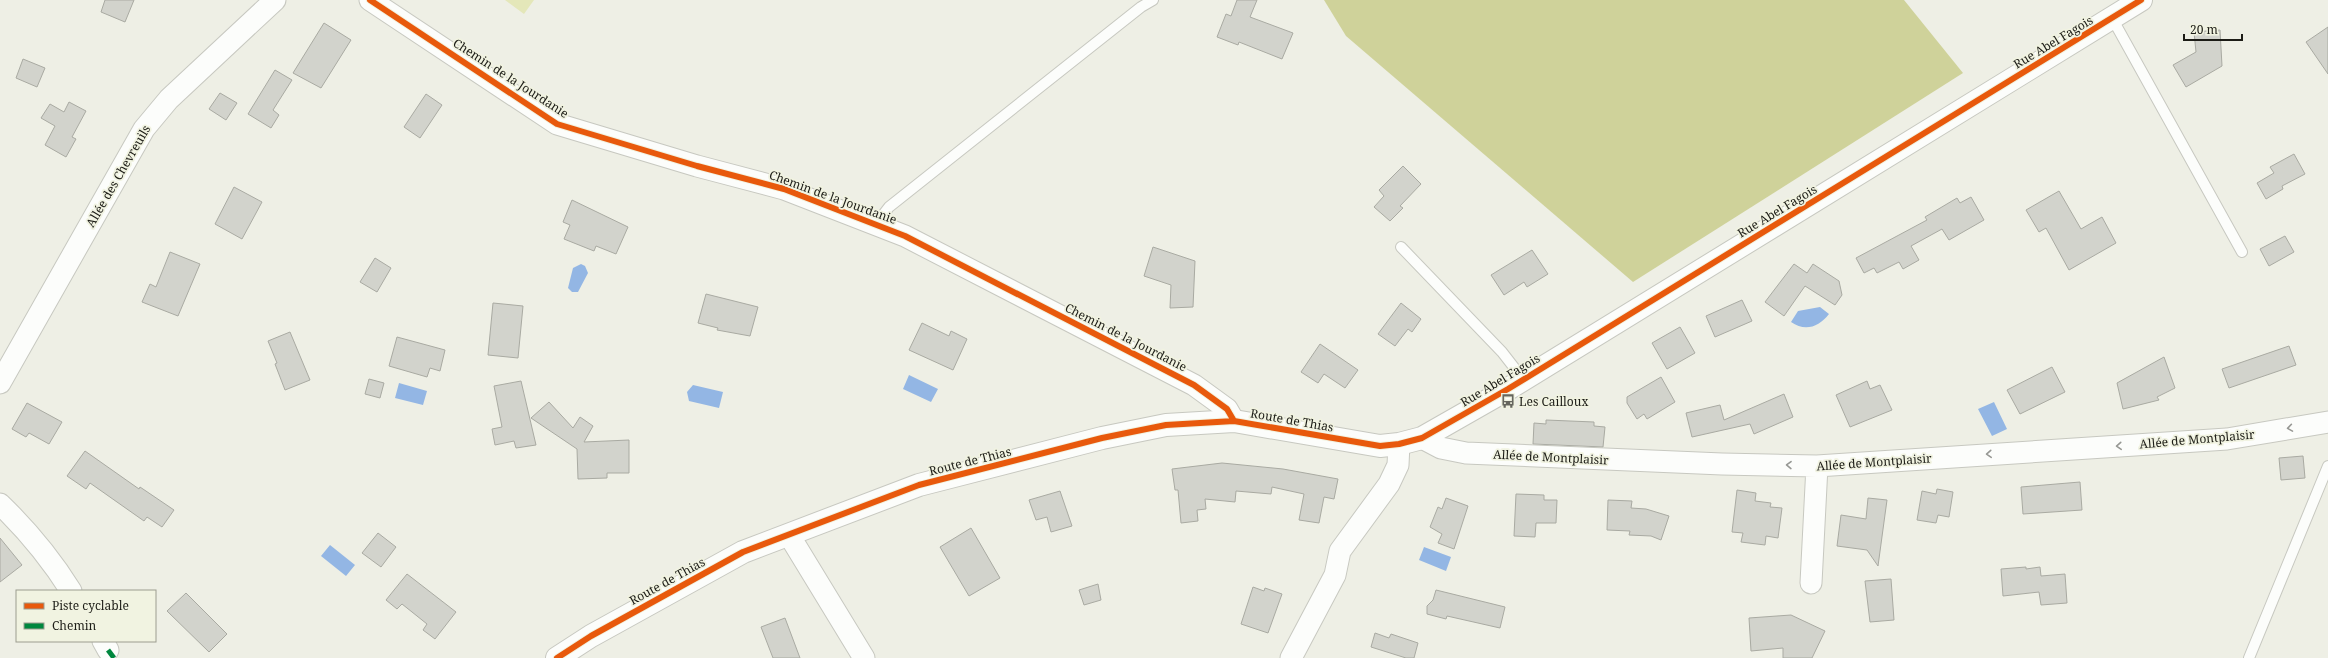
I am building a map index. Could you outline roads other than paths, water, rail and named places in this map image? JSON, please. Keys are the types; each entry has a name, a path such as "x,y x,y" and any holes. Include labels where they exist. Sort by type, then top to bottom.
{"street":[{"name":"Allée des Chevreuils","path":"0,383 144,129 170,99 275,0"},
{"name":"Chemin de la Jourdanie","path":"370,0 557,124 697,166 784,189 905,236 1194,385 1227,409 1234,421"},
{"name":"Rue Abel Fagois","path":"1422,438 1523,379 2141,0"},
{"name":"Route de Thias","path":"557,658 590,636 743,552 919,485 1102,438 1166,425 1234,421 1280,427 1368,444 1399,444 1422,438"},
{"name":"Allée de Montplaisir","path":"1422,438 1441,448 1466,453 1722,464 1817,466 2227,439 2328,422"},
{"path":"1290,658 1335,575 1340,551 1389,484 1398,465 1399,444"},
{"path":"1811,583 1817,466"},
{"path":"0,504 18,521 57,568 70,590"},
{"path":"789,535 864,658"}],"lane":[{"path":"876,224 889,207 1141,7 1153,0"},
{"path":"2112,18 2242,252"},
{"path":"1401,247 1502,352 1523,379"},
{"path":"2249,658 2328,466"}],"water":[{"path":"581,264 585,266 588,273 578,292 572,292 568,288 573,268"},
{"path":"1820,307 1829,314 1816,325 1812,327 1801,327 1791,322 1798,311"},
{"path":"909,375 938,389 931,402 903,389"},
{"path":"399,383 427,391 423,405 395,398"},
{"path":"693,385 723,392 719,408 689,401 687,392"},
{"path":"1994,402 2007,429 1992,436 1978,409"},
{"path":"330,545 355,565 346,576 321,556"},
{"path":"1424,547 1451,557 1446,571 1419,560"}],"place":[{"name":"Les Cailloux","path":"1508,401"}]}
